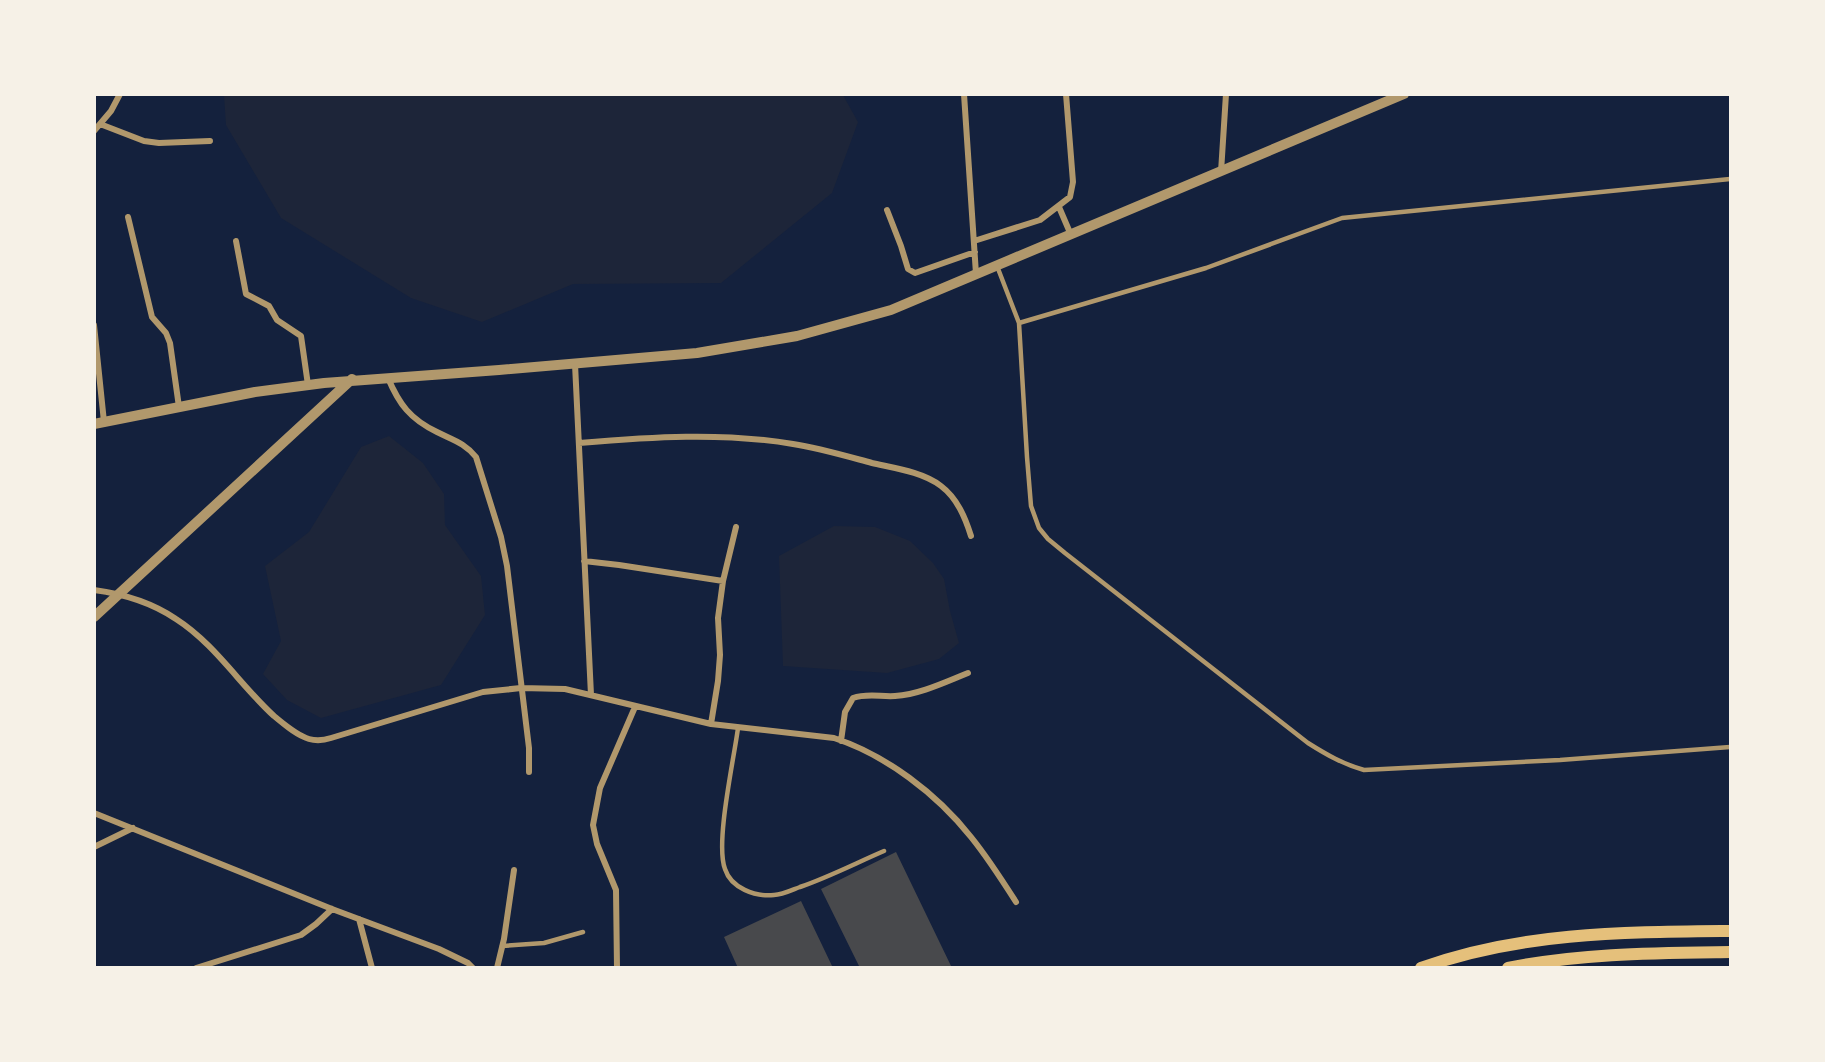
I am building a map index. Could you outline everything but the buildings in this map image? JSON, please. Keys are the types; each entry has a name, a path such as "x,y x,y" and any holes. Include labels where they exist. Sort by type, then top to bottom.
{"main road":[{"path":"1421,968 1478,951 1532,940 1595,934 1731,931"},
{"path":"1508,968 1537,962 1596,956 1731,952"}],"street":[{"path":"94,131 111,111 120,94"},
{"path":"964,94 976,275"},
{"path":"974,241 1040,220 1070,197 1073,182 1066,94"},
{"path":"1221,172 1226,94"},
{"path":"94,325 99,423 255,392 308,385 697,353 796,336 891,310 976,275 999,271 1071,235 1404,94"},
{"path":"100,124 144,141 159,143 210,141"},
{"path":"1059,207 1071,235"},
{"path":"887,210 910,272 915,273 975,252"},
{"path":"128,217 152,317 166,333 171,343 179,407"},
{"path":"236,241 246,294 269,306 277,320 301,336 308,385"},
{"path":"575,364 591,695"},
{"path":"388,377 404,409 436,432 460,442 476,457 505,556 529,748 529,772"},
{"path":"94,617 352,380"},
{"path":"579,443 702,437 794,444 895,468 939,484 950,493 971,536"},
{"path":"711,724 718,673 718,618 723,581 736,526"},
{"path":"584,561 723,581"},
{"path":"94,590 120,593 152,605 177,619 201,639 256,699 285,725 309,739 324,740 483,692 521,688 565,689 711,724 841,741 873,754 909,778 935,800 970,835 1016,902"},
{"path":"841,741 845,712 853,698 913,694 968,673"},
{"path":"617,968 616,890 597,844 593,825 600,788 635,707"},
{"path":"94,813 332,909 439,949 468,963 473,968"},
{"path":"94,847 133,828"},
{"path":"497,968 514,870"},
{"path":"196,968 301,934 332,909"},
{"path":"358,919 372,968"}],"lane":[{"path":"1019,323 1206,268 1342,218 1731,179"},
{"path":"999,271 1019,323 1029,486 1031,506 1039,528 1048,539 1084,568 1330,758 1347,766 1364,770 1560,760 1731,747"},
{"path":"738,728 721,856 725,871 739,887 756,894 775,896 816,882 884,851"},
{"path":"502,946 544,943 583,933"}],"shaded area":[{"path":"224,95 843,95 858,122 832,193 721,283 573,284 482,322 411,298 281,218 226,125"},
{"path":"389,436 423,463 444,494 445,525 481,576 485,615 441,685 321,718 287,700 263,674 281,641 265,566 309,532 361,447"},
{"path":"834,526 875,527 910,541 933,563 944,579 959,643 939,659 887,673 783,666 779,556"}]}
